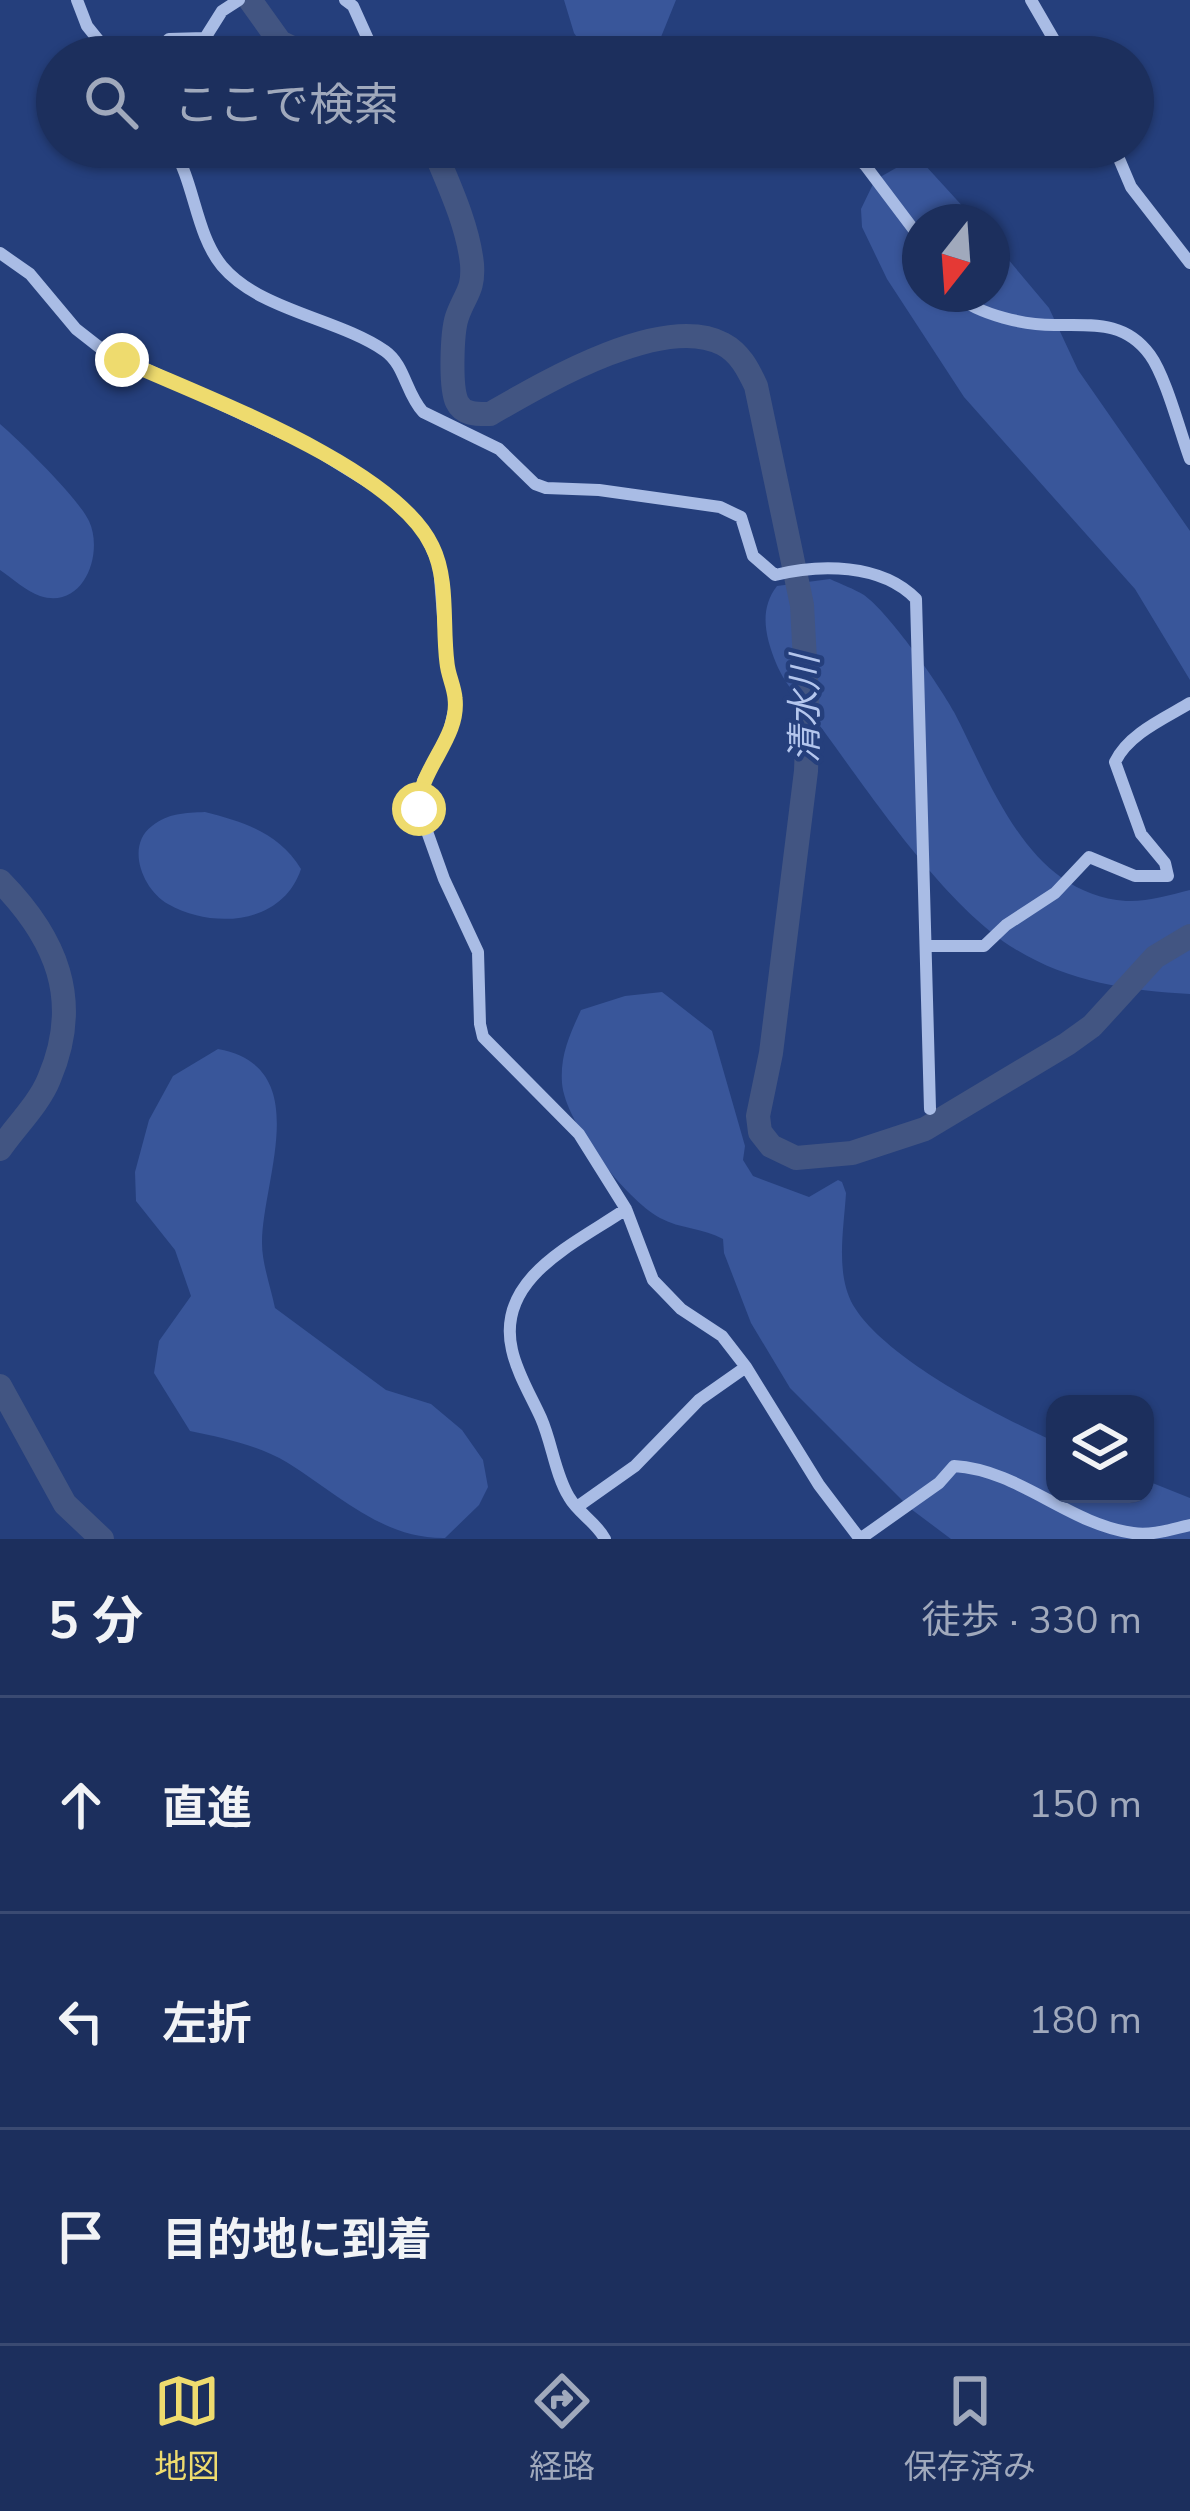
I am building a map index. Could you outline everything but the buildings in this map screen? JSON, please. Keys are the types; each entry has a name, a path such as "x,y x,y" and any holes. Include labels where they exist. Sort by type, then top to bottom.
{"street":[{"path":"77,0 95,36"},
{"path":"206,36 222,11 239,0"},
{"path":"345,0 353,6 367,36"},
{"path":"1031,0 1052,36"},
{"path":"181,168 223,266 296,311 353,332 389,353 423,412 499,449 535,484 734,511 741,517 753,556 775,575 803,568 863,572 916,598 930,1109"},
{"path":"867,168 902,214"},
{"path":"1123,168 1131,188 1190,263"},
{"path":"0,253 30,274 76,329 99,347 308,446 383,492 423,529 439,565 447,667 456,701 448,732 423,781 419,809 478,952 483,1037 579,1134 626,1209 652,1280 681,1310 722,1336 860,1539 939,1484 954,1466 982,1468 1087,1521 1132,1533 1190,1525"},
{"path":"985,312 1054,326 1094,322 1127,332 1151,356 1190,459"},
{"path":"926,946 984,946 1006,925 1055,893 1089,857 1135,876 1168,876 1166,863 1141,834 1115,762 1140,734 1190,703"},
{"path":"604,1539 569,1499 548,1434 515,1360 511,1315 527,1279 626,1209"},
{"path":"578,1507 634,1466 699,1400 746,1367"}],"shaded area":[{"path":"564,0 676,0 661,36 574,33"},
{"path":"896,168 928,168 961,204 902,204 902,302 862,227 861,209 875,180"},
{"path":"1010,261 1049,308 1078,370 1190,531 1190,680 1135,589 964,397 909,312 1010,312"},
{"path":"0,424 62,485 89,521 92,562 79,587 68,595 40,596 0,570"},
{"path":"830,579 864,595 900,633 947,699 1018,831 1063,879 1092,894 1126,901 1190,890 1190,994 1100,983 1056,970 989,930 937,879 791,689 772,653 766,613 777,586"},
{"path":"205,812 259,831 292,857 301,869 279,901 263,911 226,919 186,912 151,889 140,867 144,835 171,816"},
{"path":"662,992 712,1031 745,1146 743,1160 753,1176 809,1197 842,1182 846,1193 844,1279 853,1305 890,1346 916,1365 1046,1438 1046,1503 1154,1503 1154,1484 1190,1498 1190,1539 951,1539 911,1509 790,1388 751,1323 723,1239 668,1222 646,1208 585,1138 562,1083 570,1036 581,1010 625,996"},
{"path":"218,1049 248,1060 266,1078 275,1102 277,1129 262,1243 275,1308 386,1390 431,1404 462,1430 483,1460 488,1487 479,1505 445,1538 381,1523 277,1457 190,1431 154,1373 159,1341 191,1296 175,1250 136,1201 135,1172 149,1120 173,1076"}],"waterway":[{"name":"清水川","path":"250,0 276,36"},
{"name":"清水川","path":"441,168 462,219 472,264 453,347 455,395 463,409 490,414 571,370 669,337 698,337 723,344 739,357 756,386 802,605 808,717 806,771 771,1053 758,1116 760,1132 771,1146 796,1158 852,1153 925,1129 1092,1026 1155,957 1190,936"},
{"path":"0,881 49,948 58,972 64,1023 45,1088 0,1149"},
{"path":"0,1386 65,1504 102,1539"}],"route":[{"path":"122,360 308,446 383,492 423,529 439,565 447,667 456,701 448,732 423,781 419,809"}]}
